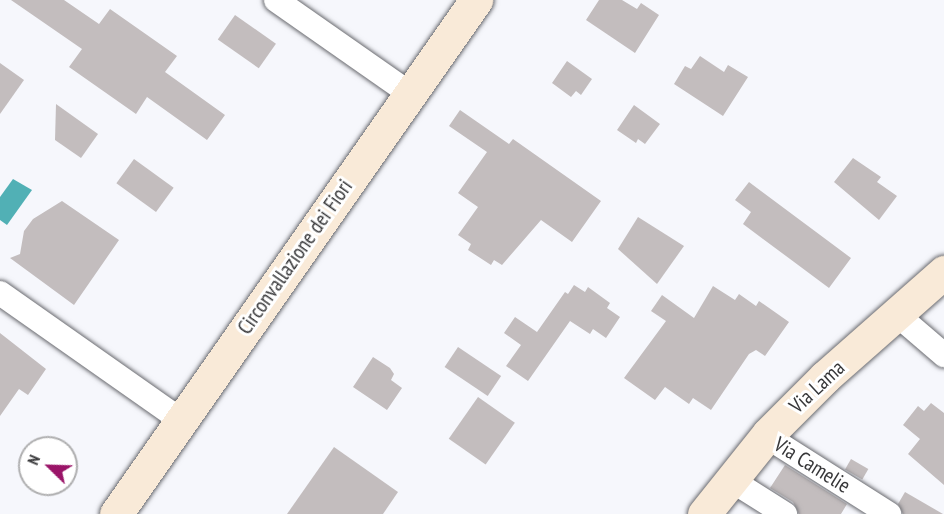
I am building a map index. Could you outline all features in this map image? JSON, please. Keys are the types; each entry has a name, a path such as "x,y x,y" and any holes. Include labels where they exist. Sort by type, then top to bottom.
{"street":[{"path":"276,0 410,94"},
{"name":"Circonvallazione dei Fiori","path":"116,514 476,0"},
{"name":"Via Lama","path":"704,514 766,436 895,313 944,272"},
{"path":"0,293 181,420"},
{"path":"895,313 944,355"},
{"name":"Via Camelie","path":"766,436 889,514"},
{"path":"731,480 785,514"}],"water":[{"path":"13,179 32,190 7,225 0,220 0,197"}],"building":[{"path":"11,0 64,0 99,24 110,9 177,56 165,72 225,115 207,140 147,97 136,114 69,67 82,49"},
{"path":"599,0 622,0 637,9 641,3 659,15 635,53 586,20"},
{"path":"235,15 276,44 259,68 218,40"},
{"path":"700,56 724,72 728,65 748,77 723,116 674,84 685,66 691,69"},
{"path":"567,61 592,79 581,95 576,91 571,97 552,83"},
{"path":"0,63 24,80 0,114"},
{"path":"56,104 98,134 81,158 55,140"},
{"path":"634,105 660,124 645,144 638,139 636,143 617,130"},
{"path":"460,110 509,144 513,139 601,201 572,242 541,220 502,265 494,260 491,265 468,250 471,244 458,235 478,207 458,193 487,152 449,126"},
{"path":"853,158 881,177 877,182 897,196 879,220 834,182"},
{"path":"134,159 174,188 156,212 116,183"},
{"path":"749,182 851,258 829,288 743,224 751,212 735,200"},
{"path":"62,201 119,240 74,305 10,258 20,254 24,231 33,219"},
{"path":"638,217 684,246 657,284 618,249"},
{"path":"574,285 585,292 588,287 610,303 607,308 620,317 606,338 593,329 590,334 570,321 528,381 506,366 521,345 504,333 515,317 537,332 565,292 568,294"},
{"path":"713,286 735,300 739,294 756,306 759,301 789,322 765,356 756,350 749,354 711,410 693,398 689,404 665,387 655,400 624,378 666,321 651,311 662,295 694,318"},
{"path":"0,333 46,369 28,395 19,389 0,416"},
{"path":"458,347 501,376 488,396 445,367"},
{"path":"373,357 390,368 394,374 391,380 402,388 387,410 353,387"},
{"path":"478,397 515,423 486,465 449,439"},
{"path":"931,403 944,413 944,485 908,454 920,439 903,425 918,406 924,411"},
{"path":"334,447 398,492 383,514 287,514"},
{"path":"851,459 868,469 862,479 845,469"},
{"path":"785,465 847,504 841,514 799,514 793,502 770,488"},
{"path":"905,492 943,514 903,514 898,504"}]}
